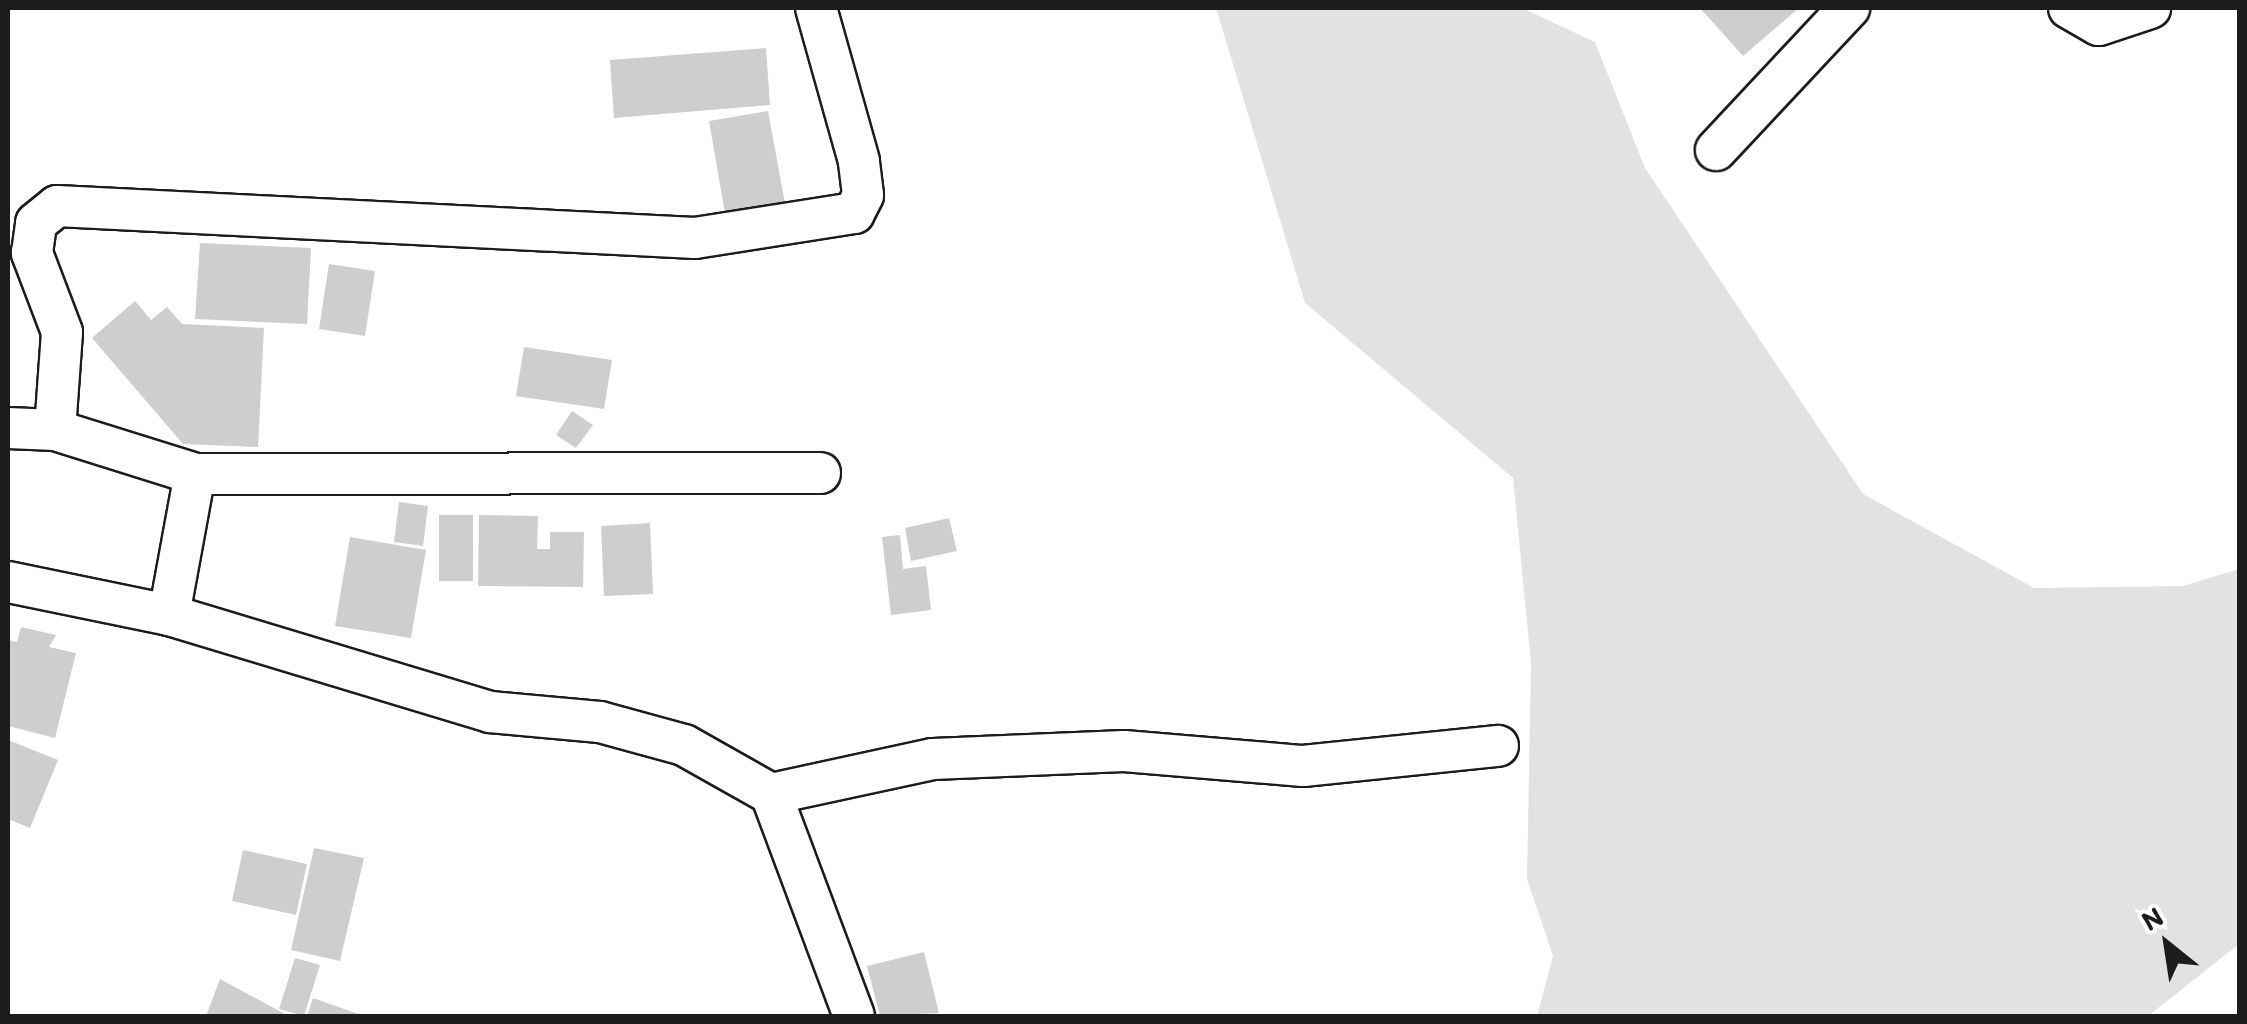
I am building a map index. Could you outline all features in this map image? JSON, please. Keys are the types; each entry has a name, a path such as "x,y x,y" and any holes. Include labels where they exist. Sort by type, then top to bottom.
{"street":[{"path":"56,430 62,332 32,253 36,223 57,206 695,238 854,213 864,195 859,161 816,8"},
{"path":"1716,150 1848,8"},
{"path":"2069,8 2099,26 2150,8"},
{"path":"8,428 56,430 195,474 820,474"},
{"path":"169,615 195,474"},
{"path":"8,582 169,615 490,712 600,722 684,745 771,794 854,1016"},
{"path":"771,794 933,759 1124,750 1303,766 1498,746"}],"shaded area":[{"path":"1216,8 1522,8 1595,42 1645,168 1863,494 2034,588 2183,586 2239,569 2239,944 2148,1016 1537,1016 1553,956 1527,879 1531,664 1513,478 1305,303"}],"building":[{"path":"1700,8 1799,8 1743,56"},
{"path":"766,48 770,105 614,118 610,60"},
{"path":"768,111 786,209 726,219 709,121"},
{"path":"200,243 311,248 307,324 195,319"},
{"path":"329,264 375,271 365,336 319,329"},
{"path":"135,301 151,320 167,307 182,324 264,328 258,447 183,444 92,338"},
{"path":"524,347 612,360 604,409 516,396"},
{"path":"572,411 593,425 576,448 556,435"},
{"path":"399,502 428,506 423,546 394,542"},
{"path":"439,515 473,515 473,581 439,581"},
{"path":"479,515 538,516 537,549 550,549 550,532 584,532 583,587 478,586"},
{"path":"949,518 957,551 911,561 905,528"},
{"path":"650,523 653,594 604,596 601,526"},
{"path":"900,535 903,569 926,566 931,610 891,615 882,537"},
{"path":"350,537 426,550 411,638 335,626"},
{"path":"21,627 56,635 49,647 76,653 55,738 8,726 8,640 17,642"},
{"path":"8,740 58,760 30,828 8,819"},
{"path":"314,848 364,858 340,961 291,950"},
{"path":"243,850 307,864 296,915 232,901"},
{"path":"924,952 939,1013 880,1016 867,966"},
{"path":"295,958 320,965 304,1016 279,1009"},
{"path":"220,979 285,1014 285,1016 206,1016"},
{"path":"313,998 364,1016 307,1016"}]}
